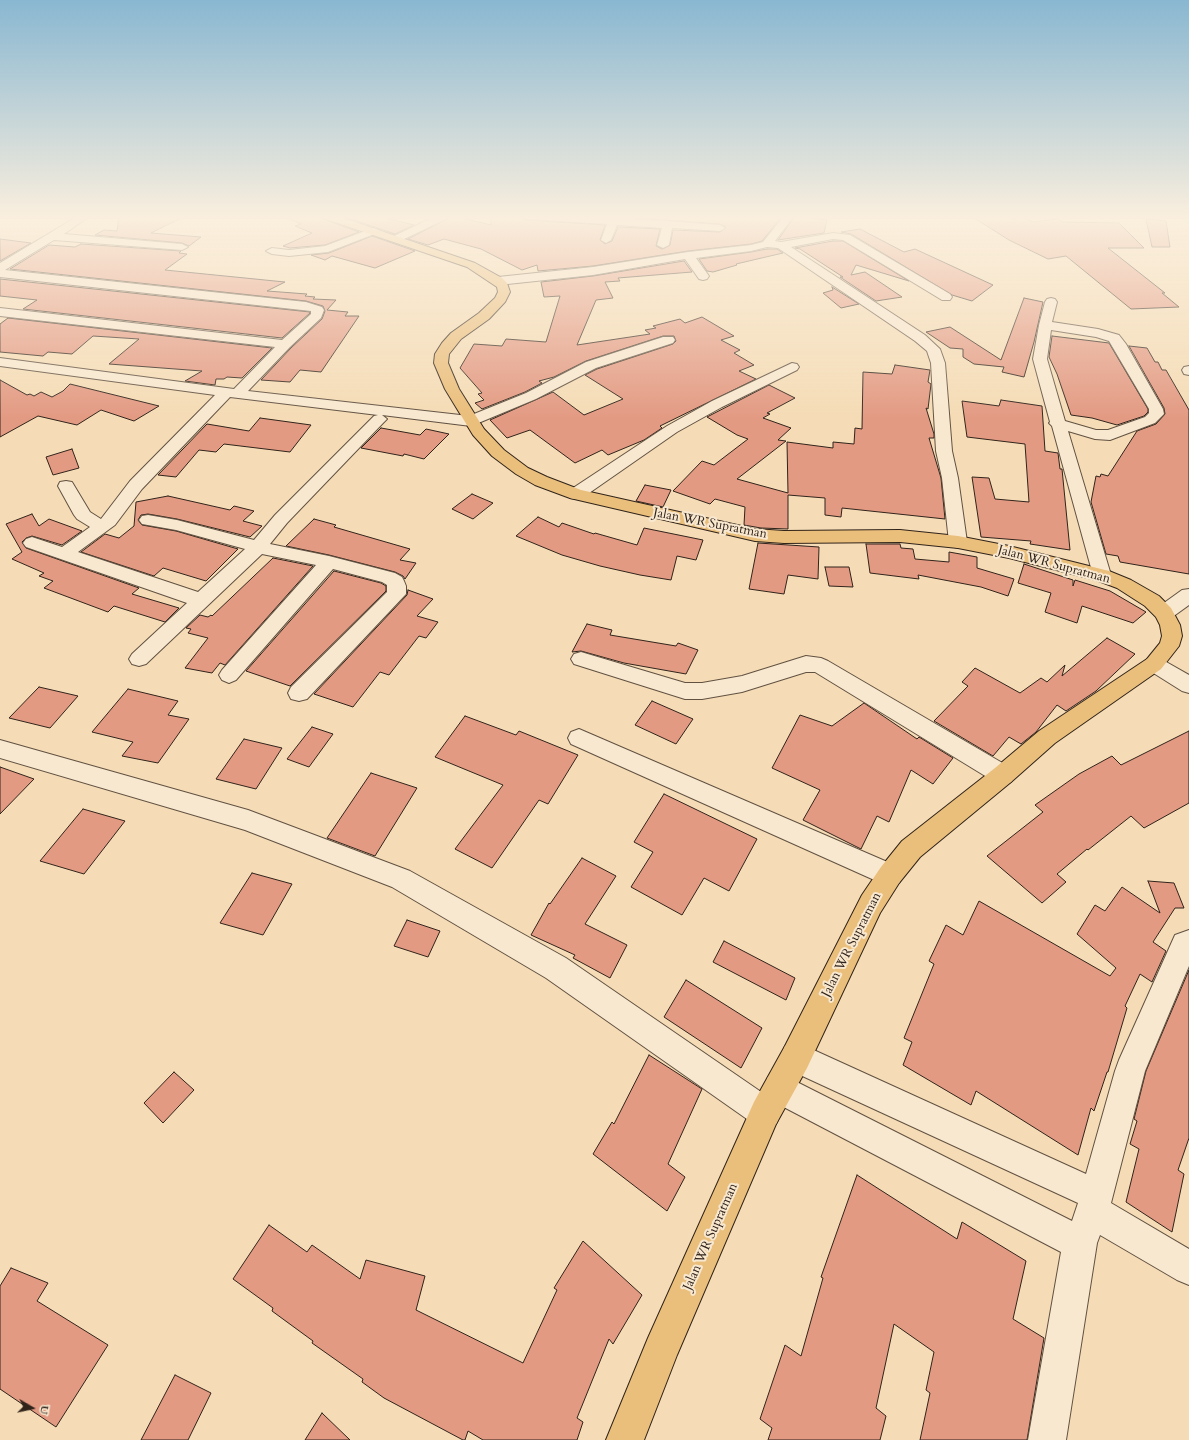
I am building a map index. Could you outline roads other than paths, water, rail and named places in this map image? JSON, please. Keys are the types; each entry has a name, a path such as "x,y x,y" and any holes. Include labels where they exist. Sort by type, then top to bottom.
{"highway":[{"name":"Jalan WR Supratman","path":"500,283 503,286 504,292 501,299 484,316 456,336 442,354 441,364 445,375 475,426 498,453 522,471 558,488 576,494 755,535 791,537 893,536 958,542 1010,552 1102,575 1141,593 1152,601 1164,613 1170,625 1172,636 1169,646 1154,664 1047,737 1003,775 911,849 890,875 871,904 796,1057 772,1101 661,1351 625,1440"}],"street":[{"path":"64,554 109,521 136,485 228,395 317,315 318,310 306,306 95,283"},
{"path":"835,283 920,338 933,349 938,363 944,451 950,478 958,542"},
{"path":"923,283 946,297"},
{"path":"1050,302 1040,359 1102,575"},
{"path":"0,312 286,344"},
{"path":"1045,325 1098,333 1114,338 1149,396 1157,414 1150,420 1110,435 1095,434 1058,422"},
{"path":"228,395 379,419 475,426 591,365 668,340"},
{"path":"0,362 61,374"},
{"path":"576,494 672,429 717,404 792,367"},
{"path":"0,369 61,374 475,426"},
{"path":"139,659 258,547 281,520 379,419"},
{"path":"66,486 83,515 102,527"},
{"path":"148,520 177,525 258,547 329,562 395,580 397,586 396,594 299,693"},
{"path":"32,543 200,600"},
{"path":"229,675 329,562"},
{"path":"1164,613 1189,595"},
{"path":"580,659 685,691 702,691 742,684 806,664 821,666 1003,775"},
{"path":"1154,664 1189,685"},
{"path":"579,738 890,875"},
{"path":"0,749 248,820 401,879 556,968 772,1101 1089,1216"},
{"path":"1047,1440 1089,1216 1130,1071 1179,957 1185,944 1189,942"},
{"path":"796,1057 1089,1216 1189,1268"}]}
